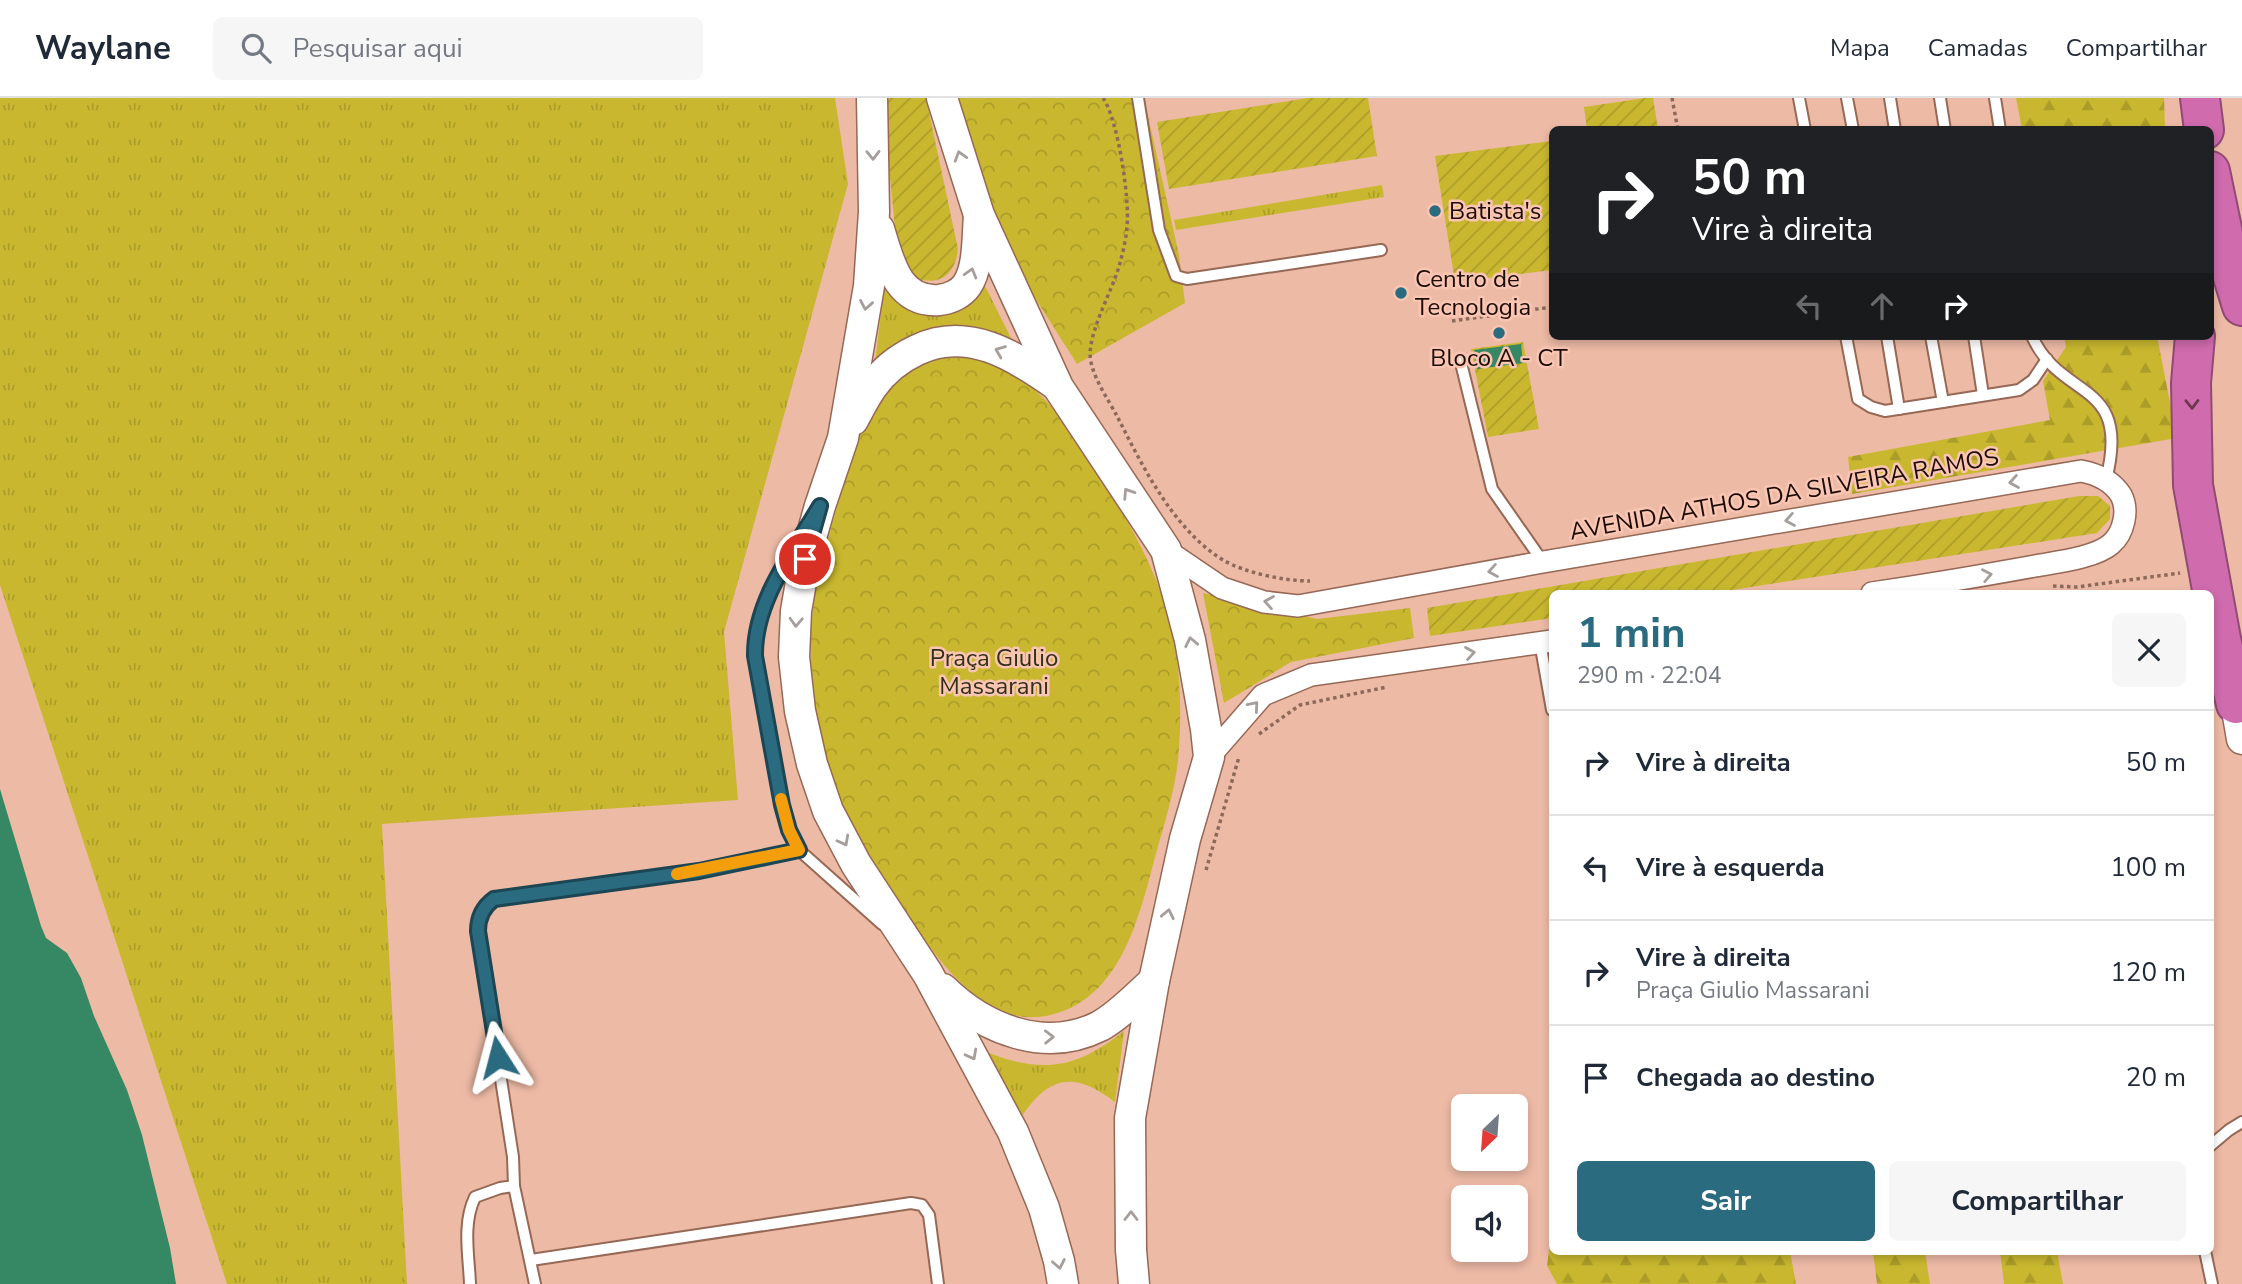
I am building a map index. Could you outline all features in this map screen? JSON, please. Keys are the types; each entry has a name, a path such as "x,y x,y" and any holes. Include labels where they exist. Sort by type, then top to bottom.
{"highway":[{"path":"2200,98 2204,126"},
{"path":"2214,191 2230,267 2242,306"},
{"path":"2194,340 2191,383 2193,485 2212,590"},
{"path":"2214,600 2240,727"},
{"path":"2240,727 2242,653"}],"street":[{"path":"872,98 874,212 869,286 843,438 805,559 796,611 794,657 800,711 812,764 828,811 856,864 921,963 1013,1132 1044,1208 1063,1284"},
{"path":"942,98 979,215 1058,387 1166,550 1191,640 1206,729 1209,757 1185,839 1154,981 1130,1118 1131,1250 1134,1284"},
{"path":"874,212 897,281 909,292 924,299 941,300 956,295 967,285 976,251 979,215"},
{"path":"843,438 873,386 901,358 929,344 960,340 994,348 1023,361 1058,387"},
{"name":"AVENIDA ATHOS DA SILVEIRA RAMOS","path":"1166,550 1222,587 1264,602 1298,606 2081,471 2106,480"},
{"path":"1892,590 2075,558 2099,551 2111,544 2119,534 2125,515 2122,497 2106,480"},
{"path":"1209,757 1263,695 1302,678 1546,642"},
{"path":"921,963 959,1004 979,1018 1013,1033 1043,1038 1079,1035 1102,1025 1154,981"}],"lane":[{"path":"1138,98 1159,230 1174,274 1179,278 1381,250"},
{"path":"1799,98 1804,126"},
{"path":"1847,98 1852,126"},
{"path":"1890,98 1894,126"},
{"path":"1940,98 1944,126"},
{"path":"1995,98 1999,126"},
{"path":"1847,340 1858,399 1885,411 2019,390 2034,380 2047,359"},
{"path":"1887,340 1899,409"},
{"path":"1932,340 1942,402"},
{"path":"1976,340 1983,395"},
{"path":"2035,340 2047,359 2087,391 2105,411 2110,426 2112,449 2106,480"},
{"path":"1460,359 1492,489 1543,562"},
{"path":"820,506 773,586 757,626 755,640 755,656 782,805 789,830 799,850 921,963"},
{"path":"1546,642 1549,676"},
{"path":"535,1284 514,1186 513,1157 478,931 478,922 486,905 494,899 699,871 799,850"},
{"path":"2214,1143 2242,1122"},
{"path":"470,1284 470,1207 475,1197 514,1186"},
{"path":"530,1260 911,1203 922,1205 929,1215 938,1284"},
{"path":"2206,1255 2212,1284"}],"path":[{"path":"1103,98 1110,108 1119,154 1128,226 1120,264 1093,335 1090,357 1096,376 1129,440 1165,500 1187,530 1224,560 1257,573 1290,580 1322,579"},
{"path":"1672,98 1677,126"},
{"path":"1452,321 1549,307"},
{"path":"2049,586 2077,587 2209,572"},
{"path":"1252,739 1300,705 1387,687"},
{"path":"1203,880 1242,745"}],"green space":[{"path":"0,98 835,98 848,184 724,632 738,800 382,824 407,1284 227,1284 0,585"},
{"path":"882,98 926,98 958,249 953,267 943,278 928,281 910,276 898,257"},
{"path":"954,98 1144,98 1179,255 1185,303 1077,364 1012,262 984,191"},
{"path":"1308,98 1368,98 1377,156 1169,189 1157,122"},
{"path":"1653,98 1658,126 1587,126 1584,107"},
{"path":"2016,98 2164,98 2165,126 2021,126"},
{"path":"1549,141 1549,270 1455,282 1435,156"},
{"path":"1382,185 1384,197 1176,230 1174,220"},
{"path":"980,276 1013,342 875,363 884,288 907,308 937,314"},
{"path":"2065,340 2158,340 2177,438 1852,494 1848,457 2050,420 2043,381 2066,347"},
{"path":"1523,342 1539,429 1488,437 1471,349"},
{"name":"Praça Giulio Massarani","path":"941,351 966,351 985,357 1024,381 1057,414 1137,539 1157,583 1175,646 1180,712 1176,773 1142,906 1122,954 1109,976 1092,994 1071,1008 1046,1016 1025,1017 1005,1012 986,1002 952,974 924,940 876,869 852,826 836,789 822,744 814,697 811,627 815,596 821,566 860,434 888,383"},
{"path":"2079,496 2098,496 2110,506 2110,519 2097,533 1731,590 1549,590 1549,618 1430,636 1427,608"},
{"path":"1203,593 1317,619 1410,608 1414,638 1291,662 1224,703"},
{"path":"1124,1031 1115,1102 1086,1085 1062,1082 1041,1094 1020,1119 989,1053 1027,1064 1060,1064 1091,1053"},
{"path":"1549,1249 1549,1255 1791,1255 1796,1284 1557,1284 1547,1266"},
{"path":"1873,1255 1926,1255 1930,1284 1877,1284"},
{"path":"2000,1255 2058,1255 2063,1284 2004,1284"}],"shaded area":[{"path":"1521,344 1523,363 1477,369 1474,350"},
{"path":"0,789 46,938 67,953 81,978 94,1016 127,1090 142,1135 170,1248 176,1284 0,1284"}],"slow traffic":[{"path":"677,874 799,850 789,830 781,799"}],"place":[{"name":"Batista's","path":"1435,211"},
{"name":"Centro de Tecnologia","path":"1401,293"},
{"name":"Bloco A - CT","path":"1499,333"}],"route":[{"path":"498,1057 478,931 482,911 494,899 699,871 799,850 789,830 782,805 755,656 755,640 757,626 773,586 820,506 805,559"}]}
